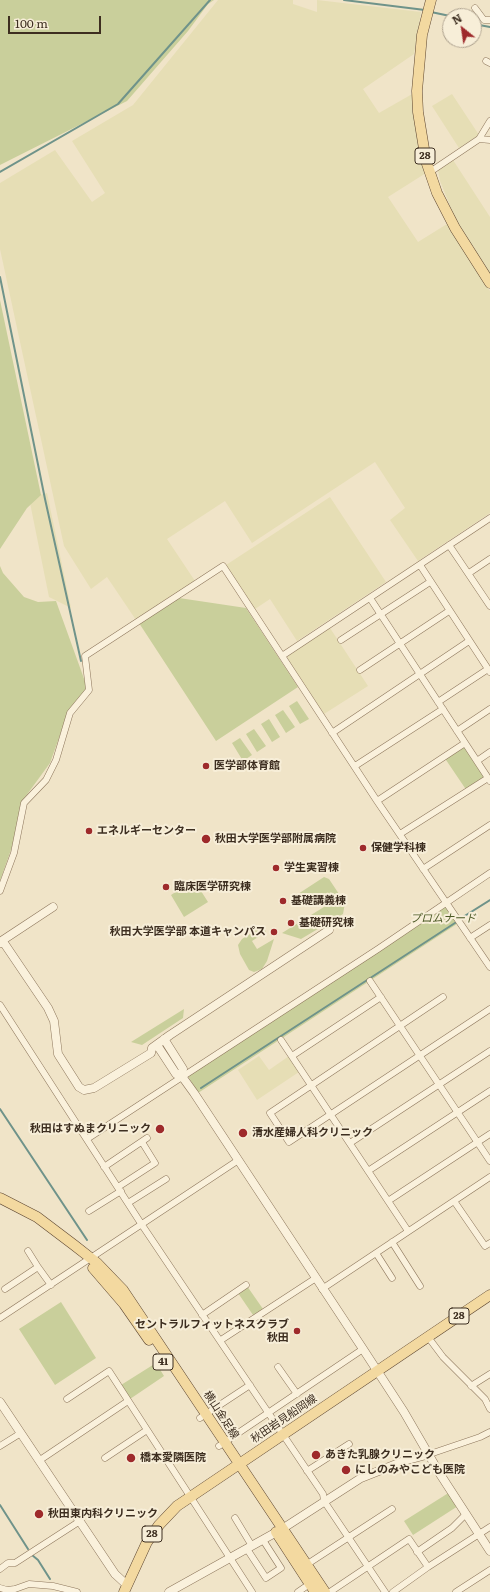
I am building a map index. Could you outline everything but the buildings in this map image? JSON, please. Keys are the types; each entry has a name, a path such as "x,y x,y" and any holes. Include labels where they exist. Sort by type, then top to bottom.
{"main road":[{"name":"28","path":"429,7 419,55 417,91 422,138 430,172 437,193 454,228 490,283"},
{"name":"横山金足線","path":"0,1198 36,1217 97,1263 131,1301 221,1444 314,1585 325,1592"},
{"name":"秋田岩見船岡線","path":"126,1588 154,1532 171,1511 191,1496 490,1295"},
{"name":"横山金足線","path":"279,1531 306,1565 314,1585"}],"street":[{"path":"430,172 479,139 490,121"},
{"path":"479,139 490,140"},
{"path":"282,656 490,518"},
{"path":"449,545 489,602"},
{"path":"469,573 490,559"},
{"path":"420,565 489,671 438,702"},
{"path":"0,891 14,853 24,803 46,779 58,754 70,713 89,690 85,656 223,566 332,733 490,967"},
{"path":"341,640 430,582"},
{"path":"370,598 489,779 400,834"},
{"path":"360,670 449,611"},
{"path":"332,733 470,641"},
{"path":"355,766 443,709"},
{"path":"457,731 490,709"},
{"path":"378,801 465,743"},
{"path":"477,761 490,752"},
{"path":"423,869 490,825"},
{"path":"87,1139 447,903 490,873"},
{"path":"53,907 0,942 4,943 48,1008 54,1021 58,1054 79,1087 84,1090 94,1088 151,1053 152,1048 164,1039 329,930"},
{"path":"470,938 490,925"},
{"path":"370,981 490,1161"},
{"path":"292,1056 381,997"},
{"path":"443,997 270,1113 289,1142 490,1009"},
{"path":"0,1005 142,1225 283,1434 322,1494 324,1501 385,1592"},
{"path":"164,1039 183,1069 181,1076"},
{"path":"281,1040 408,1231"},
{"path":"157,1045 176,1074 181,1076 363,1349 430,1454 440,1474 490,1551"},
{"path":"350,1143 490,1051"},
{"path":"368,1171 490,1091"},
{"path":"388,1201 490,1134"},
{"path":"89,1212 155,1163 145,1140 104,1167"},
{"path":"0,1318 237,1161"},
{"path":"322,1289 490,1177"},
{"path":"128,1203 166,1178"},
{"path":"454,1201 485,1246 490,1243"},
{"path":"392,1242 420,1286"},
{"path":"28,1250 50,1284"},
{"path":"376,1253 392,1278"},
{"path":"5,1289 38,1267"},
{"path":"220,1340 316,1278"},
{"path":"202,1315 246,1284"},
{"path":"428,1337 443,1357 485,1399 490,1409"},
{"path":"221,1444 363,1349"},
{"path":"278,1367 296,1394"},
{"path":"67,1398 109,1371 252,1592"},
{"path":"471,1386 490,1374"},
{"path":"203,1416 250,1385"},
{"path":"40,1460 128,1401"},
{"path":"0,1402 40,1460 114,1574 126,1588"},
{"path":"105,1458 147,1430"},
{"path":"169,1592 279,1531 361,1478 404,1461 430,1454 480,1437 490,1432"},
{"path":"0,1446 21,1433"},
{"path":"307,1471 349,1444"},
{"path":"306,1565 392,1509"},
{"path":"417,1552 452,1528 466,1514"},
{"path":"235,1518 266,1578 281,1568 263,1540"},
{"path":"0,1569 8,1563 14,1563 80,1522"},
{"path":"393,1592 490,1527"},
{"path":"330,1592 409,1539 428,1568"},
{"path":"456,1592 490,1570"},
{"path":"0,1588 7,1590 15,1589 29,1584 77,1592"},
{"path":"298,1592 314,1585"}],"shaded area":[{"path":"218,0 293,0 293,4 317,12 317,0 421,12 414,54 363,89 379,113 414,93 426,173 388,197 418,242 447,224 490,291 490,513 418,561 390,520 405,508 375,462 252,543 225,501 167,539 195,581 136,620 107,577 91,589 64,546 0,249 0,183 55,150 92,202 105,193 72,141 133,105"},
{"path":"452,94 479,135 459,148 432,106"},
{"path":"453,160 490,217 490,273 455,218 440,181 438,170"},
{"path":"47,493 71,608 49,597 29,498"},
{"path":"330,497 386,582 297,641 270,599 255,609 226,565"},
{"path":"330,628 368,686 324,714 287,658 288,655"},
{"path":"259,1056 269,1070 289,1056 299,1072 257,1100 238,1070"}],"green space":[{"path":"0,0 214,0 208,4 188,31 127,101 0,165"},
{"path":"0,300 41,495 27,508 0,549"},
{"path":"0,566 3,573 24,597 38,602 56,601 87,687 65,721 50,763 23,800 12,847 0,881"},
{"path":"179,598 246,608 298,687 216,741 139,623"},
{"path":"297,701 309,719 300,724 289,706"},
{"path":"283,710 295,727 286,733 275,715"},
{"path":"269,719 280,737 272,742 261,724"},
{"path":"254,729 266,746 257,752 246,734"},
{"path":"240,738 252,755 243,761 232,743"},
{"path":"465,743 488,778 467,791 444,757"},
{"path":"324,877 329,879 345,903 343,914 301,939 282,933 332,902 325,893 305,906 298,894"},
{"path":"194,880 208,902 184,917 171,895"},
{"name":"プロムナード","path":"447,903 460,922 198,1093 188,1076"},
{"path":"263,926 266,932 252,941 257,949 274,939 267,961 262,969 254,972 249,970 240,954 238,945 242,939"},
{"path":"184,1009 183,1018 142,1045 131,1042"},
{"path":"247,1286 263,1309 253,1315 238,1293"},
{"path":"61,1302 96,1358 55,1385 19,1329"},
{"path":"156,1363 164,1376 130,1399 121,1385"},
{"path":"450,1492 458,1506 413,1535 404,1521"}],"waterway":[{"path":"0,172 118,104 210,0"},
{"path":"344,0 425,10"},
{"path":"431,12 442,14"},
{"path":"482,26 490,27"},
{"path":"0,277 45,499 81,661"},
{"path":"463,917 490,900"},
{"path":"201,1088 458,921"},
{"path":"0,1109 87,1240"},
{"path":"0,1505 28,1549"},
{"path":"32,1555 38,1560 50,1579"}],"place":[{"name":"医学部体育館","path":"206,766"},
{"name":"エネルギーセンター","path":"89,831"},
{"name":"秋田大学医学部附属病院","path":"206,839"},
{"name":"保健学科棟","path":"363,848"},
{"name":"学生実習棟","path":"276,868"},
{"name":"臨床医学研究棟","path":"166,887"},
{"name":"基礎講義棟","path":"283,901"},
{"name":"基礎研究棟","path":"291,923"},
{"name":"秋田大学医学部 本道キャンパス","path":"274,932"},
{"name":"秋田はすぬまクリニック","path":"160,1129"},
{"name":"清水産婦人科クリニック","path":"243,1133"},
{"name":"セントラルフィットネスクラブ 秋田","path":"297,1331"},
{"name":"あきた乳腺クリニック","path":"316,1455"},
{"name":"橋本愛隣医院","path":"131,1458"},
{"name":"にしのみやこども医院","path":"346,1470"},
{"name":"秋田東内科クリニック","path":"39,1514"}]}
